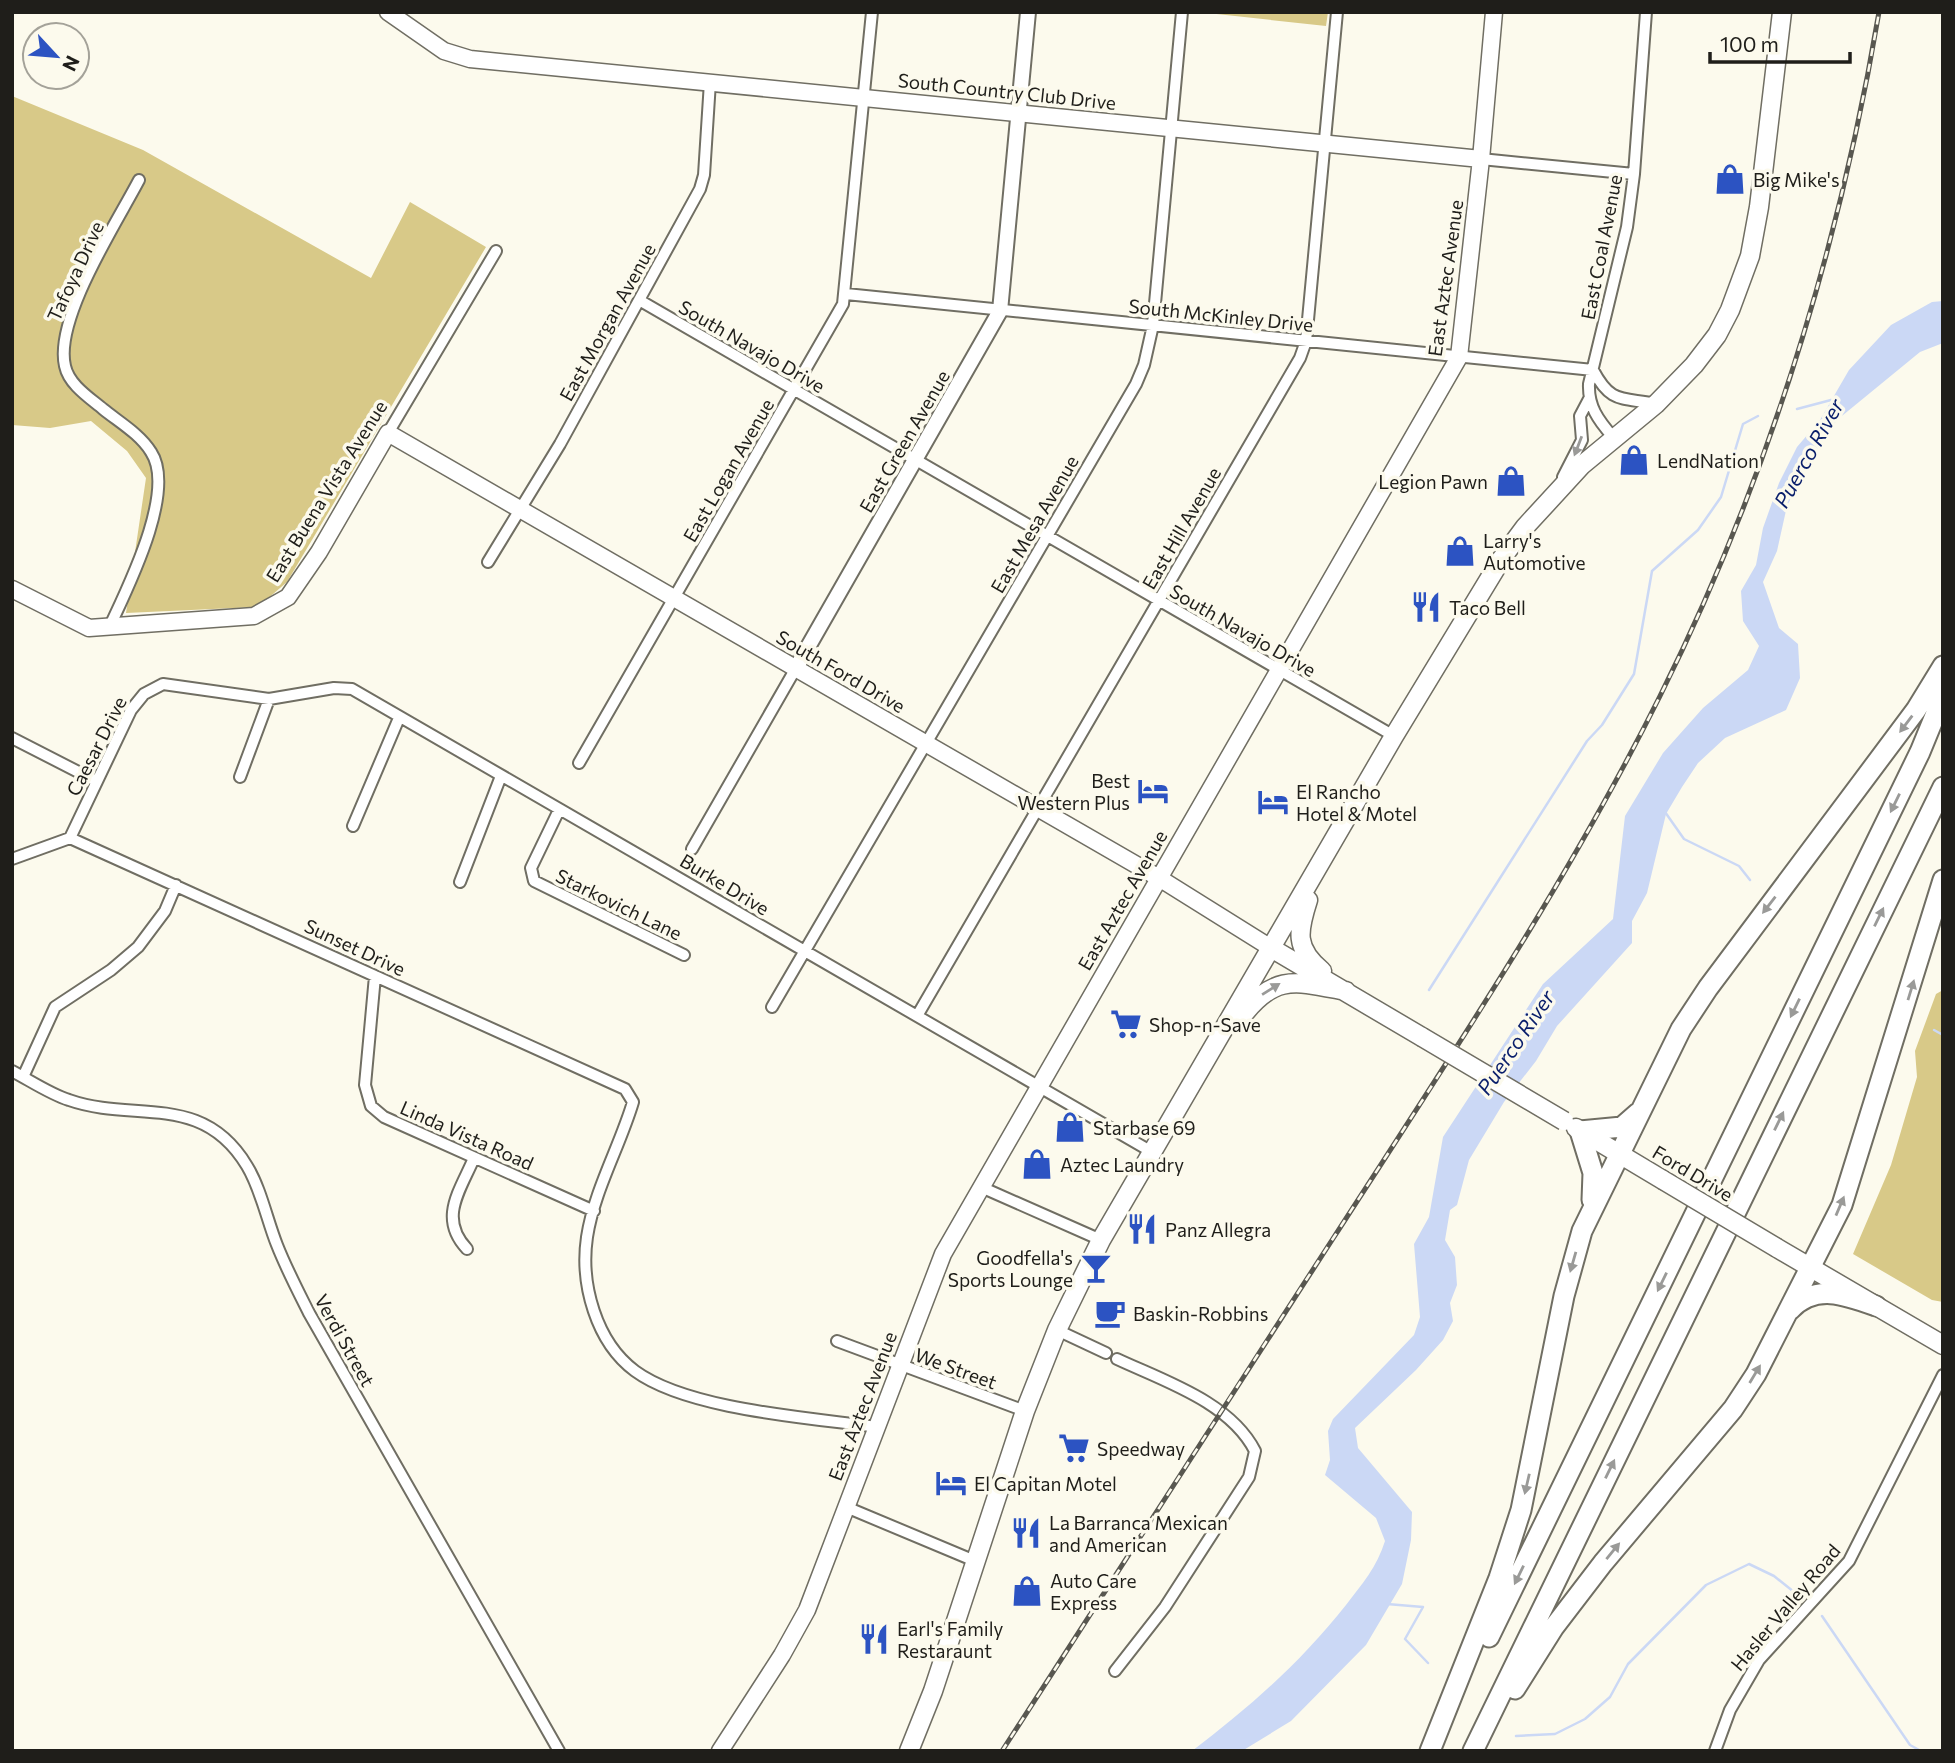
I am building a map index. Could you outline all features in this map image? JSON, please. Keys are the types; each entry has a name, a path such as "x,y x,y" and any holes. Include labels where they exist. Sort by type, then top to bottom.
{"highway":[{"path":"1582,1231 1597,1195 1620,1155 1681,1029 1708,988 1916,710 1943,666"},
{"path":"1432,1751 1914,765 1943,696"},
{"path":"1473,1751 1943,786"},
{"path":"1480,1751 1554,1627 1603,1563 1733,1409 1756,1374 1842,1205 1943,880"},
{"path":"1432,1751 1499,1578 1521,1510 1564,1296 1595,1187 1589,1157 1572,1126 1622,1127 1634,1120 1650,1095"},
{"path":"1785,1317 1799,1302 1820,1293 1849,1296 1876,1306"}],"main road":[{"name":"South Country Club Drive","path":"388,12 456,56 1481,159"},
{"name":"East Aztec Avenue","path":"720,1751 795,1633 943,1254 1458,357 1481,159 1494,12"},
{"path":"909,1751 933,1691 1025,1411 1058,1330 1101,1240 1480,591 1525,527 1556,491 1612,437 1656,404 1694,365 1717,335 1750,256 1774,100 1782,12"},
{"name":"East Buena Vista Avenue","path":"12,589 89,628 254,616 288,597 319,552 388,433"},
{"name":"South Ford Drive","path":"388,433 1159,878 1272,948"},
{"path":"1331,846 1310,892 1300,933 1309,961 1346,991"},
{"path":"1272,948 1346,991"},
{"path":"1183,1099 1243,1015 1273,986 1297,981 1346,991"},
{"name":"Ford Drive","path":"1346,991 1943,1345"}],"street":[{"name":"East Logan Avenue","path":"579,763 846,294 872,12"},
{"name":"East Green Avenue","path":"692,849 1000,311 1028,12"},
{"name":"East Mesa Avenue","path":"772,1007 924,742 1136,384 1144,365 1153,325 1182,12"},
{"name":"East Hill Avenue","path":"917,1016 1300,358 1306,341 1337,12"},
{"name":"East Coal Avenue","path":"1556,491 1582,440 1580,416 1589,399 1593,370 1615,286 1634,174 1646,12"},
{"name":"East Morgan Avenue","path":"488,562 560,444 700,189 704,175 710,82"},
{"name":"South Country Club Drive","path":"1481,159 1634,174"},
{"name":"Tafoya Drive","path":"108,628 140,561 160,471 152,452 140,438 78,388 65,368 64,336 74,305 139,180"},
{"name":"East Buena Vista Avenue","path":"388,433 496,251"},
{"name":"South McKinley Drive","path":"846,294 1593,370"},
{"name":"South Navajo Drive","path":"639,300 1157,602 1394,736"},
{"path":"1593,370 1603,388 1616,400 1656,404"},
{"path":"1589,399 1600,423 1612,437"},
{"name":"Caesar Drive","path":"70,838 131,710 144,694 163,684 269,699"},
{"name":"Burke Drive","path":"269,699 334,688 352,689 1152,1152"},
{"path":"240,777 269,699"},
{"path":"353,827 399,718"},
{"path":"12,738 96,781"},
{"path":"460,883 501,776"},
{"name":"Starkovich Lane","path":"559,810 531,869 534,881 684,955"},
{"path":"12,859 70,838"},
{"name":"Sunset Drive","path":"70,838 625,1089 633,1101 594,1211"},
{"path":"23,1077 55,1007 111,970 138,947 165,911 176,885"},
{"name":"Linda Vista Road","path":"375,976 365,1085 371,1106 384,1117 594,1211"},
{"name":"Verdi Street","path":"12,1071 70,1101 164,1111 197,1121 216,1131 233,1147 248,1167 278,1249 309,1313 555,1749"},
{"path":"467,1249 455,1236 452,1224 453,1206 474,1158"},
{"path":"981,1187 1101,1240"},
{"path":"594,1211 585,1258 591,1301 607,1340 636,1371 683,1392 747,1409 877,1427"},
{"path":"1058,1330 1106,1353"},
{"name":"We Street","path":"837,1341 1025,1411"},
{"path":"1115,1671 1165,1608 1249,1477 1255,1451 1241,1429 1224,1415 1180,1388 1117,1359"},
{"name":"Hasler Valley Road","path":"1715,1751 1730,1710 1759,1660 1849,1561 1943,1376"},
{"path":"846,1507 975,1561"}],"shaded area":[{"path":"1198,12 1328,12 1326,26"},
{"path":"12,96 143,150 371,278 410,202 486,247 287,582 258,607 126,613 146,478 127,451 91,421 50,428 12,425"},
{"path":"1943,990 1943,1302 1932,1300 1853,1254 1891,1165 1917,1077 1915,1051 1936,994"}],"water":[{"name":"Puerco River","path":"1943,301 1943,343 1920,352 1837,420 1811,458 1787,506 1777,551 1763,582 1779,628 1798,644 1800,678 1786,710 1725,738 1698,763 1682,787 1666,814 1647,893 1632,921 1632,943 1557,1026 1536,1061 1504,1102 1469,1160 1457,1205 1450,1210 1445,1240 1455,1257 1457,1285 1450,1303 1453,1321 1443,1340 1416,1370 1355,1428 1358,1448 1412,1512 1411,1540 1402,1584 1366,1645 1291,1721 1242,1751 1192,1751 1234,1718 1293,1665 1346,1605 1378,1559 1385,1541 1376,1518 1325,1475 1330,1460 1328,1431 1333,1419 1414,1335 1420,1317 1414,1244 1429,1217 1443,1137 1543,984 1613,919 1625,816 1663,753 1703,708 1748,670 1759,646 1743,621 1741,591 1756,565 1763,528 1779,483 1797,447 1820,420 1849,370 1891,325 1932,302"}],"waterway":[{"name":"Puerco River","path":"1797,409 1831,400"},
{"path":"1429,990 1587,741 1602,725 1634,674 1652,571 1698,530 1721,497 1743,424 1758,416"},
{"path":"1665,812 1684,839 1739,866 1750,880"},
{"path":"1934,1030 1943,1035"},
{"path":"1516,1736 1555,1734 1585,1719 1610,1697 1628,1664 1706,1585 1749,1564 1774,1576 1799,1596"},
{"path":"1387,1604 1423,1607 1405,1639 1428,1663"},
{"path":"1822,1616 1910,1745 1921,1751"}],"railway":[{"path":"1002,1751 1546,904 1660,696 1734,532 1795,362 1843,189 1879,12"}],"place":[{"name":"Big Mike's","path":"1730,179"},
{"name":"LendNation","path":"1634,460"},
{"name":"Legion Pawn","path":"1511,481"},
{"name":"Larry's Automotive","path":"1460,551"},
{"name":"Taco Bell","path":"1426,607"},
{"name":"Best Western Plus","path":"1153,791"},
{"name":"El Rancho Hotel & Motel","path":"1273,802"},
{"name":"Shop-n-Save","path":"1126,1024"},
{"name":"Starbase 69","path":"1070,1127"},
{"name":"Aztec Laundry","path":"1037,1164"},
{"name":"Panz Allegra","path":"1142,1229"},
{"name":"Goodfella's Sports Lounge","path":"1096,1268"},
{"name":"Baskin-Robbins","path":"1110,1313"},
{"name":"Speedway","path":"1074,1448"},
{"name":"El Capitan Motel","path":"951,1483"},
{"name":"La Barranca Mexican and American","path":"1026,1533"},
{"name":"Auto Care Express","path":"1027,1591"},
{"name":"Earl's Family Restaraunt","path":"874,1639"}]}
